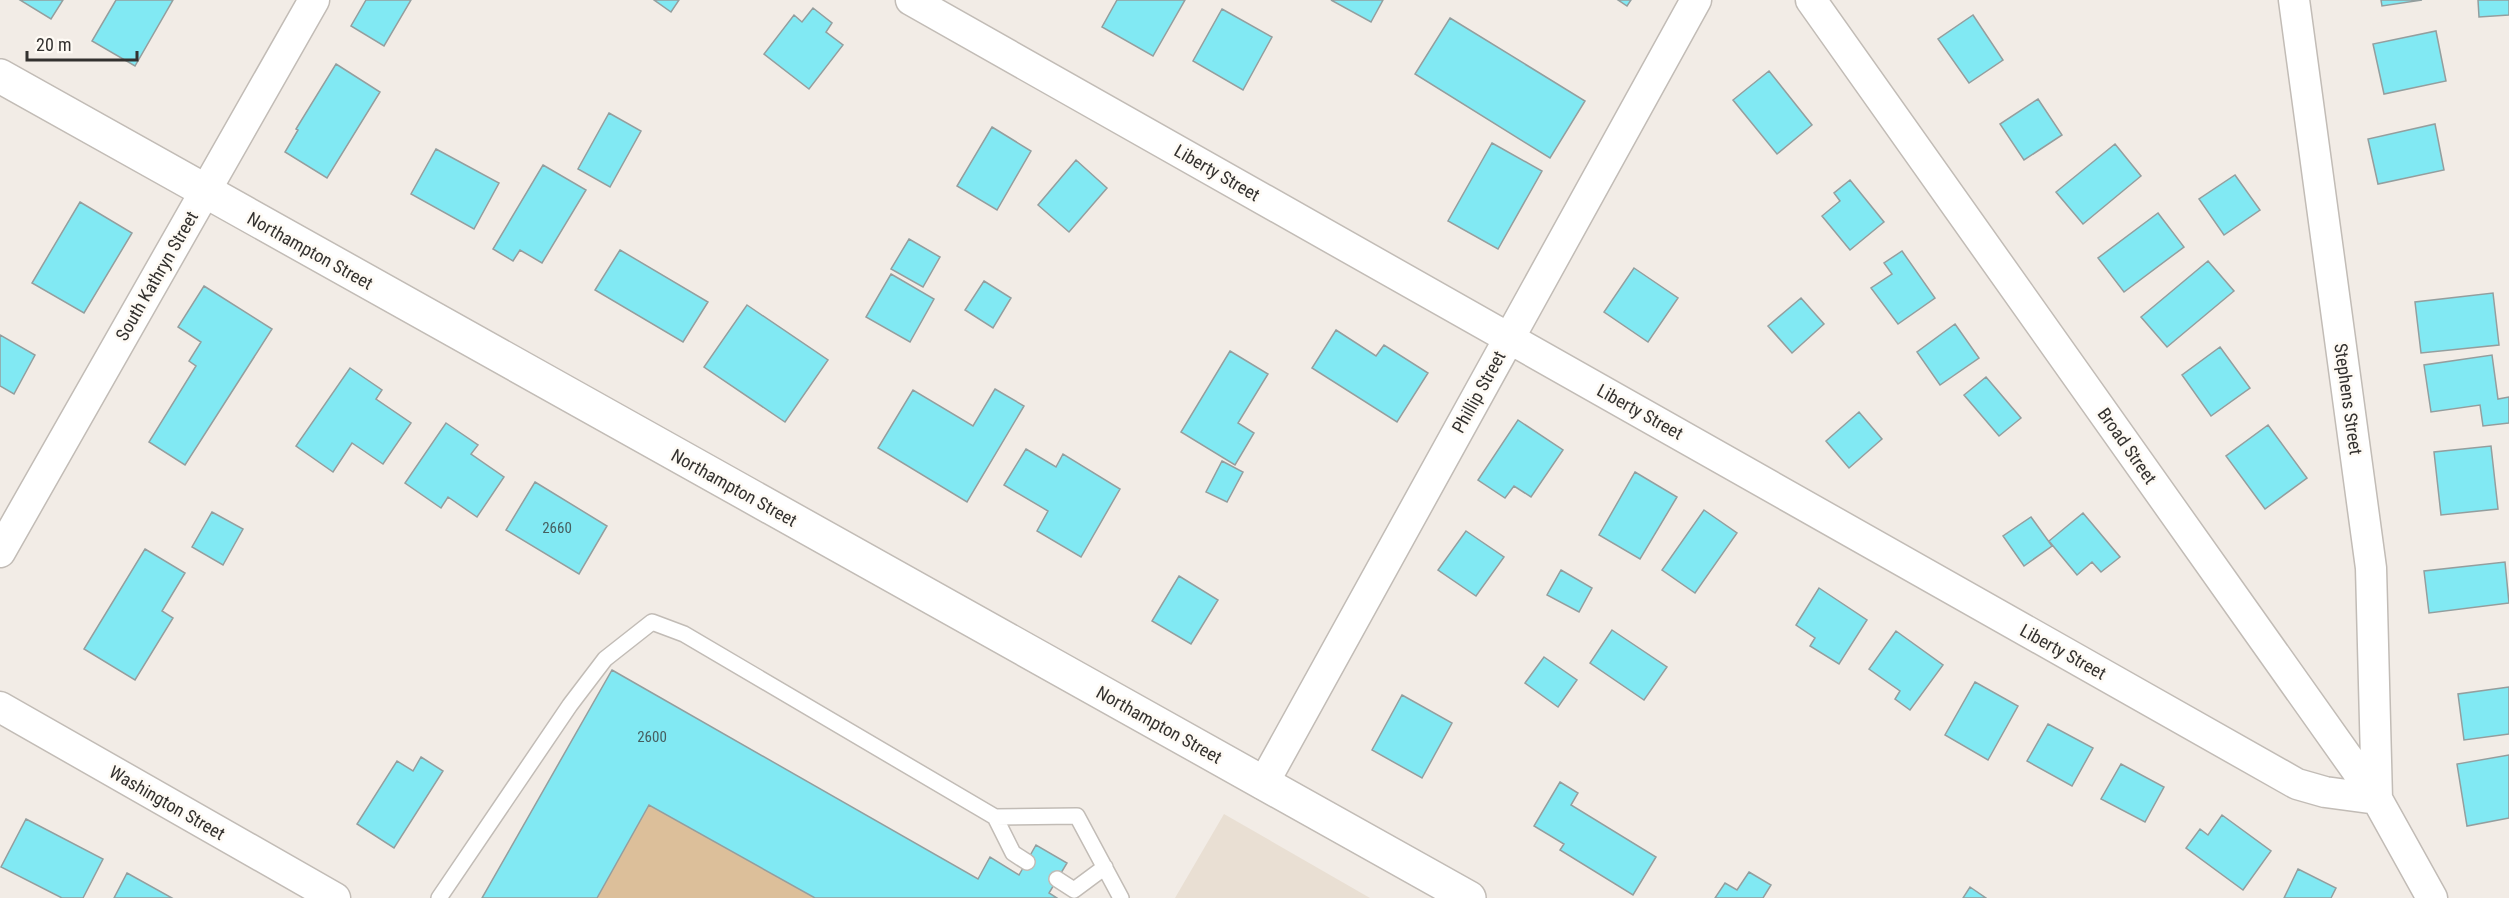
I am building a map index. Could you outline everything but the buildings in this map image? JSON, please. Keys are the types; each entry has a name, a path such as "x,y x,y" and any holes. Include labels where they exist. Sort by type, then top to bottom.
{"street":[{"name":"South Kathryn Street","path":"0,552 314,0"},
{"name":"Liberty Street","path":"911,0 2297,784 2325,792 2377,799"},
{"name":"Phillip Street","path":"1263,784 1696,0"},
{"name":"Broad Street","path":"1811,0 2377,799 2432,898"},
{"name":"Stephens Street","path":"2294,0 2371,568 2377,799"},
{"name":"Northampton Street","path":"0,76 1469,898"},
{"name":"Washington Street","path":"0,707 335,898"}],"lane":[{"path":"439,898 570,705 605,659 652,622 684,634 995,817 1077,816 1121,898"},
{"path":"995,817 1013,853 1027,861"},
{"path":"1057,879 1074,890 1105,867"}],"shaded area":[{"path":"649,805 815,898 597,898"},
{"path":"1224,814 1370,898 1175,898"}]}
